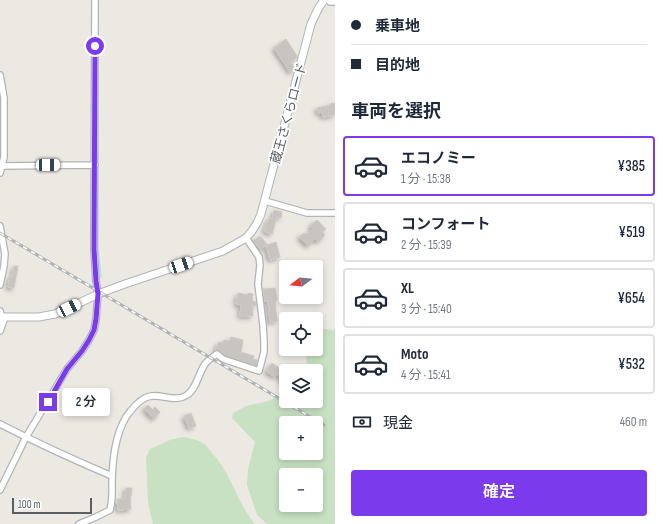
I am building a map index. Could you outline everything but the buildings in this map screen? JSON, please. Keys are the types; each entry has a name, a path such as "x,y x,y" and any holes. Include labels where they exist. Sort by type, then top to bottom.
{"street":[{"path":"0,490 26,437 67,369 82,351 94,330 98,294 94,249 95,0"},
{"name":"蔵王さくらロード","path":"246,238 257,223 265,201 312,24 318,9 324,0"},
{"path":"328,0 330,2 335,2"},
{"path":"0,75 4,98 4,157 0,173"},
{"path":"1,166 95,165"},
{"path":"265,201 307,213 335,213"},
{"path":"0,226 5,254 0,285"},
{"path":"2,317 39,317 55,314 98,294 223,251 246,238 259,257 260,265 258,284 264,325 264,352 259,371 223,359 217,354 205,363 192,390 187,396 168,398 155,395 140,400 130,411 118,432 114,454 112,502 110,510 79,524"},
{"path":"0,311 2,317 0,331"},
{"path":"0,424 72,459 112,476"}],"green space":[{"path":"323,329 335,330 335,523 268,524 257,515 247,485 248,469 255,442 232,418 233,413 246,406 268,401 279,396 279,408 323,408 323,364 307,364 306,356 323,356"},
{"path":"183,437 194,439 204,444 219,461 243,507 255,524 153,524 148,502 146,458 150,449 170,440"}],"waterway":[{"path":"98,0 98,249 101,277"}],"railway":[{"path":"0,233 324,425"}],"route":[{"path":"48,402 67,369 89,340 94,330 96,319 98,294 94,249 95,46"}]}
